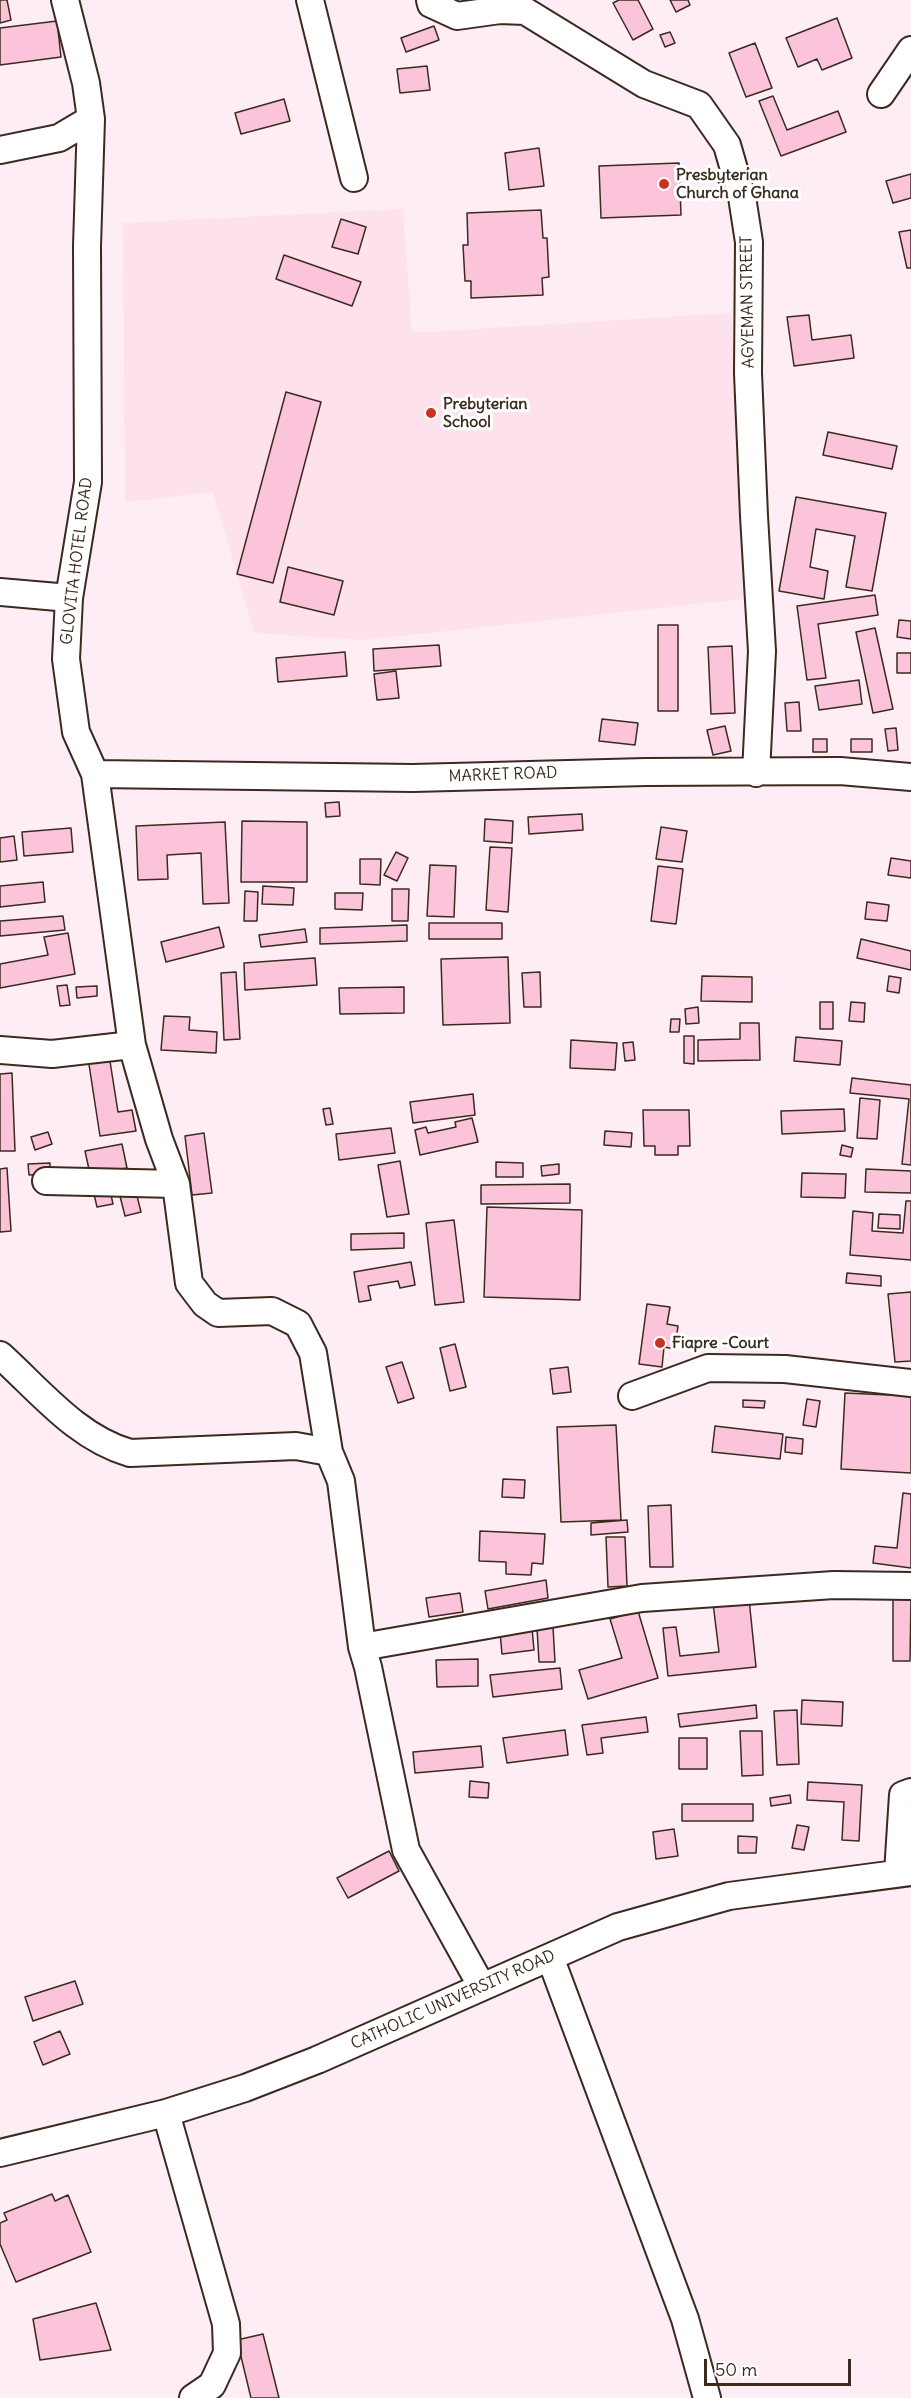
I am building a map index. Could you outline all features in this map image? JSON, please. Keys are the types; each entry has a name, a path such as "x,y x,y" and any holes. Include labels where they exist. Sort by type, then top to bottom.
{"street":[{"name":"GLOVITA HOTEL ROAD","path":"65,0 86,83 91,119 87,246 88,482 69,598 66,659 76,732 95,774 132,1045 159,1139 176,1184 189,1283 205,1305 218,1313 272,1311 298,1324 313,1353 329,1452 341,1481 362,1647 406,1850 482,1987"},
{"path":"310,0 354,178"},
{"name":"AGYEMAN STREET","path":"430,0 431,4 457,16 500,10 525,11 644,84 699,105 727,145 742,197 749,242 748,373 762,651 756,772"},
{"path":"881,94 911,50"},
{"path":"0,150 59,138 91,119"},
{"path":"0,592 69,598"},
{"name":"MARKET ROAD","path":"95,774 413,778 646,772 840,771 911,777"},
{"path":"0,1050 52,1054 132,1045"},
{"path":"46,1181 176,1184"},
{"path":"0,1355 86,1434 111,1448 130,1453 296,1446 329,1452"},
{"path":"632,1396 708,1368 785,1369 911,1383"},
{"path":"362,1647 538,1618 630,1599 834,1585 911,1586"},
{"path":"904,1872 903,1795 911,1792"},
{"name":"CATHOLIC UNIVERSITY ROAD","path":"0,2153 166,2113 245,2088 317,2060 618,1927 729,1896 904,1872"},
{"path":"550,1957 685,2319 707,2398"},
{"path":"166,2113 226,2324 227,2352 212,2385 193,2398"}],"shaded area":[{"name":"Prebyterian School","path":"403,209 412,333 731,313 752,598 362,640 254,633 213,492 125,502 123,223"}],"building":[{"path":"0,0 7,0 11,20 0,23"},
{"path":"619,0 638,0 653,29 633,40 613,3"},
{"path":"670,0 688,0 690,5 676,12"},
{"path":"837,18 852,58 822,70 817,59 798,67 786,38"},
{"path":"57,21 61,57 0,65 0,28"},
{"path":"434,26 439,40 406,52 401,38"},
{"path":"670,32 675,43 665,47 660,35"},
{"path":"755,43 772,88 746,97 729,53"},
{"path":"427,66 430,90 400,93 397,69"},
{"path":"773,96 787,130 838,111 846,132 781,156 759,101"},
{"path":"284,99 290,121 241,134 235,113"},
{"path":"539,148 544,186 509,190 505,153"},
{"path":"679,163 681,215 601,218 599,166"},
{"path":"911,174 911,198 893,203 886,181"},
{"path":"541,210 543,238 547,238 549,277 542,278 543,295 471,298 471,281 465,281 463,245 468,245 467,213"},
{"path":"341,219 366,227 358,254 332,247"},
{"path":"911,230 911,268 907,268 899,232"},
{"path":"284,255 361,282 352,306 276,279"},
{"path":"809,315 812,340 851,335 854,358 794,366 787,317"},
{"path":"286,392 321,402 273,583 237,574"},
{"path":"828,432 897,446 892,469 823,455"},
{"path":"796,497 886,513 872,591 846,587 855,536 816,529 810,567 828,571 824,599 779,591"},
{"path":"288,567 343,581 334,615 280,602"},
{"path":"875,595 878,615 818,624 826,678 807,680 797,606"},
{"path":"899,620 911,621 911,639 897,637"},
{"path":"658,625 678,625 678,711 658,711"},
{"path":"875,628 893,709 873,713 856,632"},
{"path":"439,645 441,666 374,671 373,649"},
{"path":"732,646 735,713 711,714 708,647"},
{"path":"345,652 347,676 278,682 276,658"},
{"path":"897,653 911,653 911,673 897,673"},
{"path":"396,671 399,698 377,700 374,674"},
{"path":"859,680 862,704 819,710 815,686"},
{"path":"799,702 801,731 787,731 785,703"},
{"path":"602,719 638,723 635,745 599,741"},
{"path":"725,726 731,751 713,755 707,730"},
{"path":"896,728 898,750 888,751 885,729"},
{"path":"813,739 827,739 827,752 813,752"},
{"path":"851,739 872,739 872,752 851,752"},
{"path":"339,802 340,816 326,817 325,803"},
{"path":"582,814 583,830 529,834 528,817"},
{"path":"485,819 513,821 512,843 484,841"},
{"path":"242,821 307,822 307,882 241,882"},
{"path":"225,822 229,903 203,904 201,853 167,855 168,879 138,880 136,826"},
{"path":"661,827 687,831 682,862 656,859"},
{"path":"71,828 73,852 24,856 22,832"},
{"path":"14,836 17,860 0,862 0,838"},
{"path":"490,847 512,848 508,912 486,910"},
{"path":"396,852 408,858 397,881 384,875"},
{"path":"891,858 911,861 911,878 888,875"},
{"path":"360,859 381,859 380,885 360,884"},
{"path":"430,865 456,866 454,917 427,916"},
{"path":"658,866 683,869 676,924 651,921"},
{"path":"43,882 45,902 0,907 0,886"},
{"path":"263,886 294,888 293,905 262,904"},
{"path":"392,889 409,889 408,921 392,921"},
{"path":"245,891 258,892 257,921 244,921"},
{"path":"335,893 363,893 362,910 335,909"},
{"path":"867,902 889,905 887,921 865,919"},
{"path":"63,916 65,930 0,936 0,921"},
{"path":"429,923 502,923 502,939 429,939"},
{"path":"407,925 407,941 320,944 320,928"},
{"path":"219,927 224,947 166,962 161,942"},
{"path":"305,929 307,942 261,947 259,935"},
{"path":"68,933 75,974 0,988 0,964 48,955 44,937"},
{"path":"861,939 911,951 911,970 857,958"},
{"path":"508,957 510,1023 443,1025 441,959"},
{"path":"315,958 317,985 245,990 244,963"},
{"path":"236,972 240,1039 224,1040 221,973"},
{"path":"540,972 541,1007 524,1007 522,973"},
{"path":"702,976 752,977 752,1002 701,1001"},
{"path":"889,976 901,978 899,993 887,991"},
{"path":"67,985 70,1005 60,1006 57,986"},
{"path":"97,986 97,996 77,998 76,987"},
{"path":"404,987 404,1013 340,1014 339,988"},
{"path":"820,1002 833,1002 833,1029 820,1029"},
{"path":"851,1002 865,1003 864,1022 849,1021"},
{"path":"698,1007 699,1023 686,1024 685,1009"},
{"path":"164,1016 190,1017 189,1030 217,1032 216,1053 161,1050"},
{"path":"671,1019 680,1019 679,1032 670,1032"},
{"path":"740,1023 759,1023 760,1060 698,1061 698,1040 740,1039"},
{"path":"684,1036 694,1036 694,1064 684,1063"},
{"path":"796,1037 842,1041 840,1065 794,1061"},
{"path":"571,1040 617,1043 615,1070 570,1068"},
{"path":"633,1042 635,1060 625,1061 623,1043"},
{"path":"109,1055 118,1112 132,1110 136,1131 100,1136 88,1058"},
{"path":"12,1073 15,1151 0,1151 0,1074"},
{"path":"852,1078 911,1085 911,1165 902,1164 909,1099 850,1093"},
{"path":"473,1094 475,1115 413,1123 410,1102"},
{"path":"860,1098 880,1100 877,1139 857,1138"},
{"path":"330,1108 333,1124 326,1125 323,1109"},
{"path":"844,1109 845,1131 782,1134 781,1111"},
{"path":"643,1110 689,1110 690,1146 678,1146 678,1155 655,1155 655,1146 644,1146"},
{"path":"472,1118 478,1142 420,1155 415,1130 426,1127 428,1133 456,1127 455,1122"},
{"path":"391,1128 395,1153 339,1160 336,1134"},
{"path":"605,1131 632,1133 631,1147 604,1145"},
{"path":"48,1132 52,1144 35,1150 31,1137"},
{"path":"204,1133 212,1193 192,1195 185,1136"},
{"path":"122,1144 127,1168 90,1174 85,1151"},
{"path":"842,1145 853,1148 851,1157 840,1155"},
{"path":"400,1161 409,1214 387,1217 378,1165"},
{"path":"496,1162 523,1163 523,1177 496,1177"},
{"path":"50,1163 50,1174 29,1175 28,1164"},
{"path":"559,1164 559,1174 542,1176 541,1166"},
{"path":"7,1168 11,1231 0,1232 0,1169"},
{"path":"866,1169 911,1171 911,1193 865,1192"},
{"path":"802,1173 846,1174 845,1198 801,1197"},
{"path":"570,1184 570,1203 481,1204 481,1185"},
{"path":"109,1186 113,1204 97,1207 93,1190"},
{"path":"136,1192 141,1212 125,1216 120,1196"},
{"path":"906,1201 911,1201 911,1260 850,1255 853,1211 873,1213 872,1231 903,1233"},
{"path":"487,1207 582,1210 580,1300 484,1297"},
{"path":"879,1214 900,1215 900,1229 878,1228"},
{"path":"454,1220 464,1302 435,1305 426,1223"},
{"path":"404,1233 404,1248 351,1250 351,1234"},
{"path":"411,1262 415,1285 400,1288 398,1281 368,1286 371,1300 359,1302 354,1272"},
{"path":"847,1273 881,1276 881,1286 846,1283"},
{"path":"911,1292 911,1361 895,1362 888,1294"},
{"path":"647,1304 670,1307 667,1324 678,1326 675,1349 664,1347 662,1367 639,1364"},
{"path":"455,1344 466,1387 450,1391 440,1348"},
{"path":"402,1362 414,1398 398,1403 386,1367"},
{"path":"568,1367 571,1392 553,1394 550,1369"},
{"path":"845,1393 911,1396 911,1473 841,1469"},
{"path":"807,1399 820,1401 816,1427 803,1425"},
{"path":"743,1400 765,1401 764,1408 743,1407"},
{"path":"616,1425 621,1520 561,1522 557,1427"},
{"path":"715,1426 783,1434 780,1459 712,1452"},
{"path":"786,1437 803,1439 802,1454 785,1452"},
{"path":"503,1479 525,1480 524,1498 502,1497"},
{"path":"903,1493 911,1494 911,1568 873,1563 875,1546 897,1548"},
{"path":"671,1505 673,1567 650,1567 648,1506"},
{"path":"627,1520 628,1532 591,1535 591,1523"},
{"path":"480,1531 545,1534 543,1564 532,1563 531,1575 506,1574 506,1562 479,1561"},
{"path":"606,1537 625,1537 627,1586 608,1587"},
{"path":"546,1580 548,1598 488,1609 485,1591"},
{"path":"460,1593 463,1612 429,1617 426,1598"},
{"path":"893,1596 911,1597 910,1661 893,1661"},
{"path":"749,1599 756,1667 668,1676 663,1628 676,1627 680,1656 719,1652 713,1603"},
{"path":"638,1611 658,1678 588,1699 579,1670 622,1658 610,1619"},
{"path":"553,1627 555,1662 539,1662 537,1628"},
{"path":"532,1628 534,1650 502,1654 500,1632"},
{"path":"478,1659 478,1686 437,1687 436,1660"},
{"path":"560,1668 562,1689 493,1697 490,1675"},
{"path":"802,1700 843,1702 842,1726 801,1724"},
{"path":"756,1705 757,1718 680,1727 678,1714"},
{"path":"797,1710 799,1764 777,1765 774,1711"},
{"path":"646,1717 648,1732 601,1738 603,1753 587,1755 582,1725"},
{"path":"565,1730 568,1755 507,1763 503,1738"},
{"path":"740,1731 762,1731 763,1775 742,1776"},
{"path":"679,1738 707,1738 707,1769 679,1769"},
{"path":"481,1746 483,1767 415,1773 413,1752"},
{"path":"470,1781 489,1783 488,1798 469,1797"},
{"path":"808,1782 862,1785 859,1841 842,1840 844,1802 807,1800"},
{"path":"790,1795 791,1803 771,1806 770,1798"},
{"path":"682,1804 753,1804 753,1821 682,1821"},
{"path":"797,1825 809,1827 804,1850 792,1848"},
{"path":"674,1829 678,1856 656,1859 653,1832"},
{"path":"738,1836 757,1837 756,1853 738,1853"},
{"path":"389,1851 399,1871 348,1898 337,1878"},
{"path":"75,1981 83,2004 33,2021 25,1997"},
{"path":"60,2031 70,2054 43,2065 34,2042"},
{"path":"52,2194 55,2201 68,2195 91,2252 16,2282 0,2244 0,2223 7,2220 4,2213"},
{"path":"96,2303 111,2350 40,2360 33,2319"},
{"path":"263,2334 279,2398 251,2398 237,2340"}],"place":[{"name":"Presbyterian Church of Ghana","path":"664,184"},
{"name":"Prebyterian School","path":"431,413"},
{"name":"Fiapre -Court","path":"660,1343"}]}
